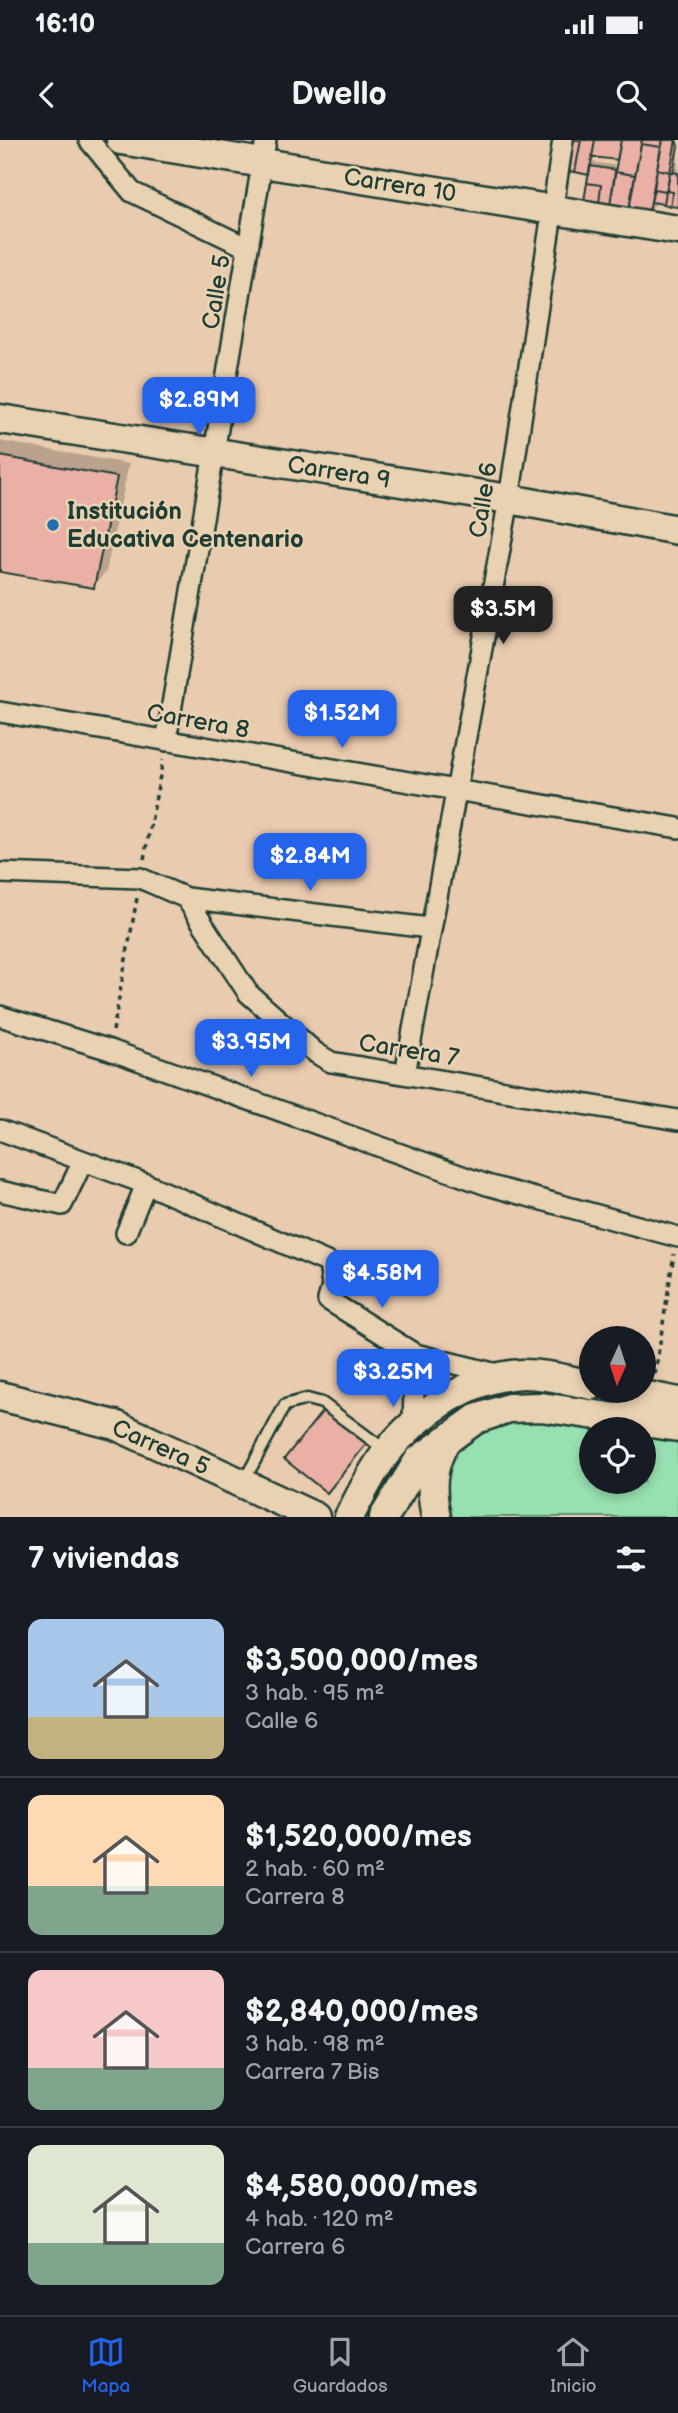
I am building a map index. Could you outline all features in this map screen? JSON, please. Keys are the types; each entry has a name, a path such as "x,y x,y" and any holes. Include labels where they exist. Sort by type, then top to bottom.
{"main road":[{"name":"Carrera 10","path":"121,140 265,151 552,210 678,230"},
{"name":"Carrera 9","path":"0,419 509,499 678,530"},
{"path":"349,1517 388,1451 413,1424 458,1393 504,1376 542,1375 579,1382"},
{"name":"Carrera 5","path":"0,1395 115,1425 315,1517"},
{"path":"384,1517 410,1471 446,1439 476,1419 509,1408 541,1407 678,1427"},
{"path":"436,1517 433,1502 433,1461 446,1439"}],"street":[{"path":"89,140 132,192 248,248"},
{"name":"Calle 6","path":"405,1074 429,928 509,499 563,140"},
{"name":"Calle 5","path":"166,741 217,453 265,151"},
{"name":"Carrera 8","path":"0,712 678,828"},
{"path":"0,873 140,878 186,898 429,928"},
{"name":"Carrera 7","path":"186,898 248,993 316,1053 331,1062 678,1120"},
{"path":"0,1016 110,1050 487,1185 678,1237"},
{"path":"0,1130 146,1184 329,1262 332,1286 328,1300 415,1354 504,1376"},
{"path":"0,1191 62,1205 83,1161"},
{"path":"126,1233 146,1184"},
{"path":"413,1424 415,1354"}],"lane":[{"path":"242,1483 285,1405 307,1399 322,1403 388,1451"}],"path":[{"path":"664,1399 678,1237"}],"green space":[{"path":"509,1408 589,1417 579,1417 579,1494 656,1494 656,1425 678,1427 678,1517 436,1517 446,1439"}],"building":[{"path":"568,140 581,140 575,172 562,170"},
{"path":"581,140 595,140 589,175 575,172"},
{"path":"595,140 621,140 617,160 592,157"},
{"path":"621,140 642,140 635,175 615,172"},
{"path":"642,140 663,140 661,147 641,144"},
{"path":"663,140 676,140 670,172 657,169"},
{"path":"676,140 678,146 673,172 670,172"},
{"path":"641,144 661,147 649,212 629,209"},
{"path":"590,166 616,170 610,205 599,204 601,185 587,183"},
{"path":"657,169 670,172 666,191 654,189"},
{"path":"615,172 635,175 629,209 610,205"},
{"path":"670,172 678,173 678,207 670,206 673,192 667,191"},
{"path":"587,183 601,185 599,204 584,201"},
{"path":"654,189 666,191 664,204 651,202"},
{"path":"666,191 673,192 670,206 664,204"},
{"name":"Institución Educativa Centenario","path":"0,456 117,477 94,588 0,572"},
{"path":"325,1408 368,1442 327,1493 284,1459"}],"place":[{"name":"Institución Educativa Centenario","path":"53,525"}]}
